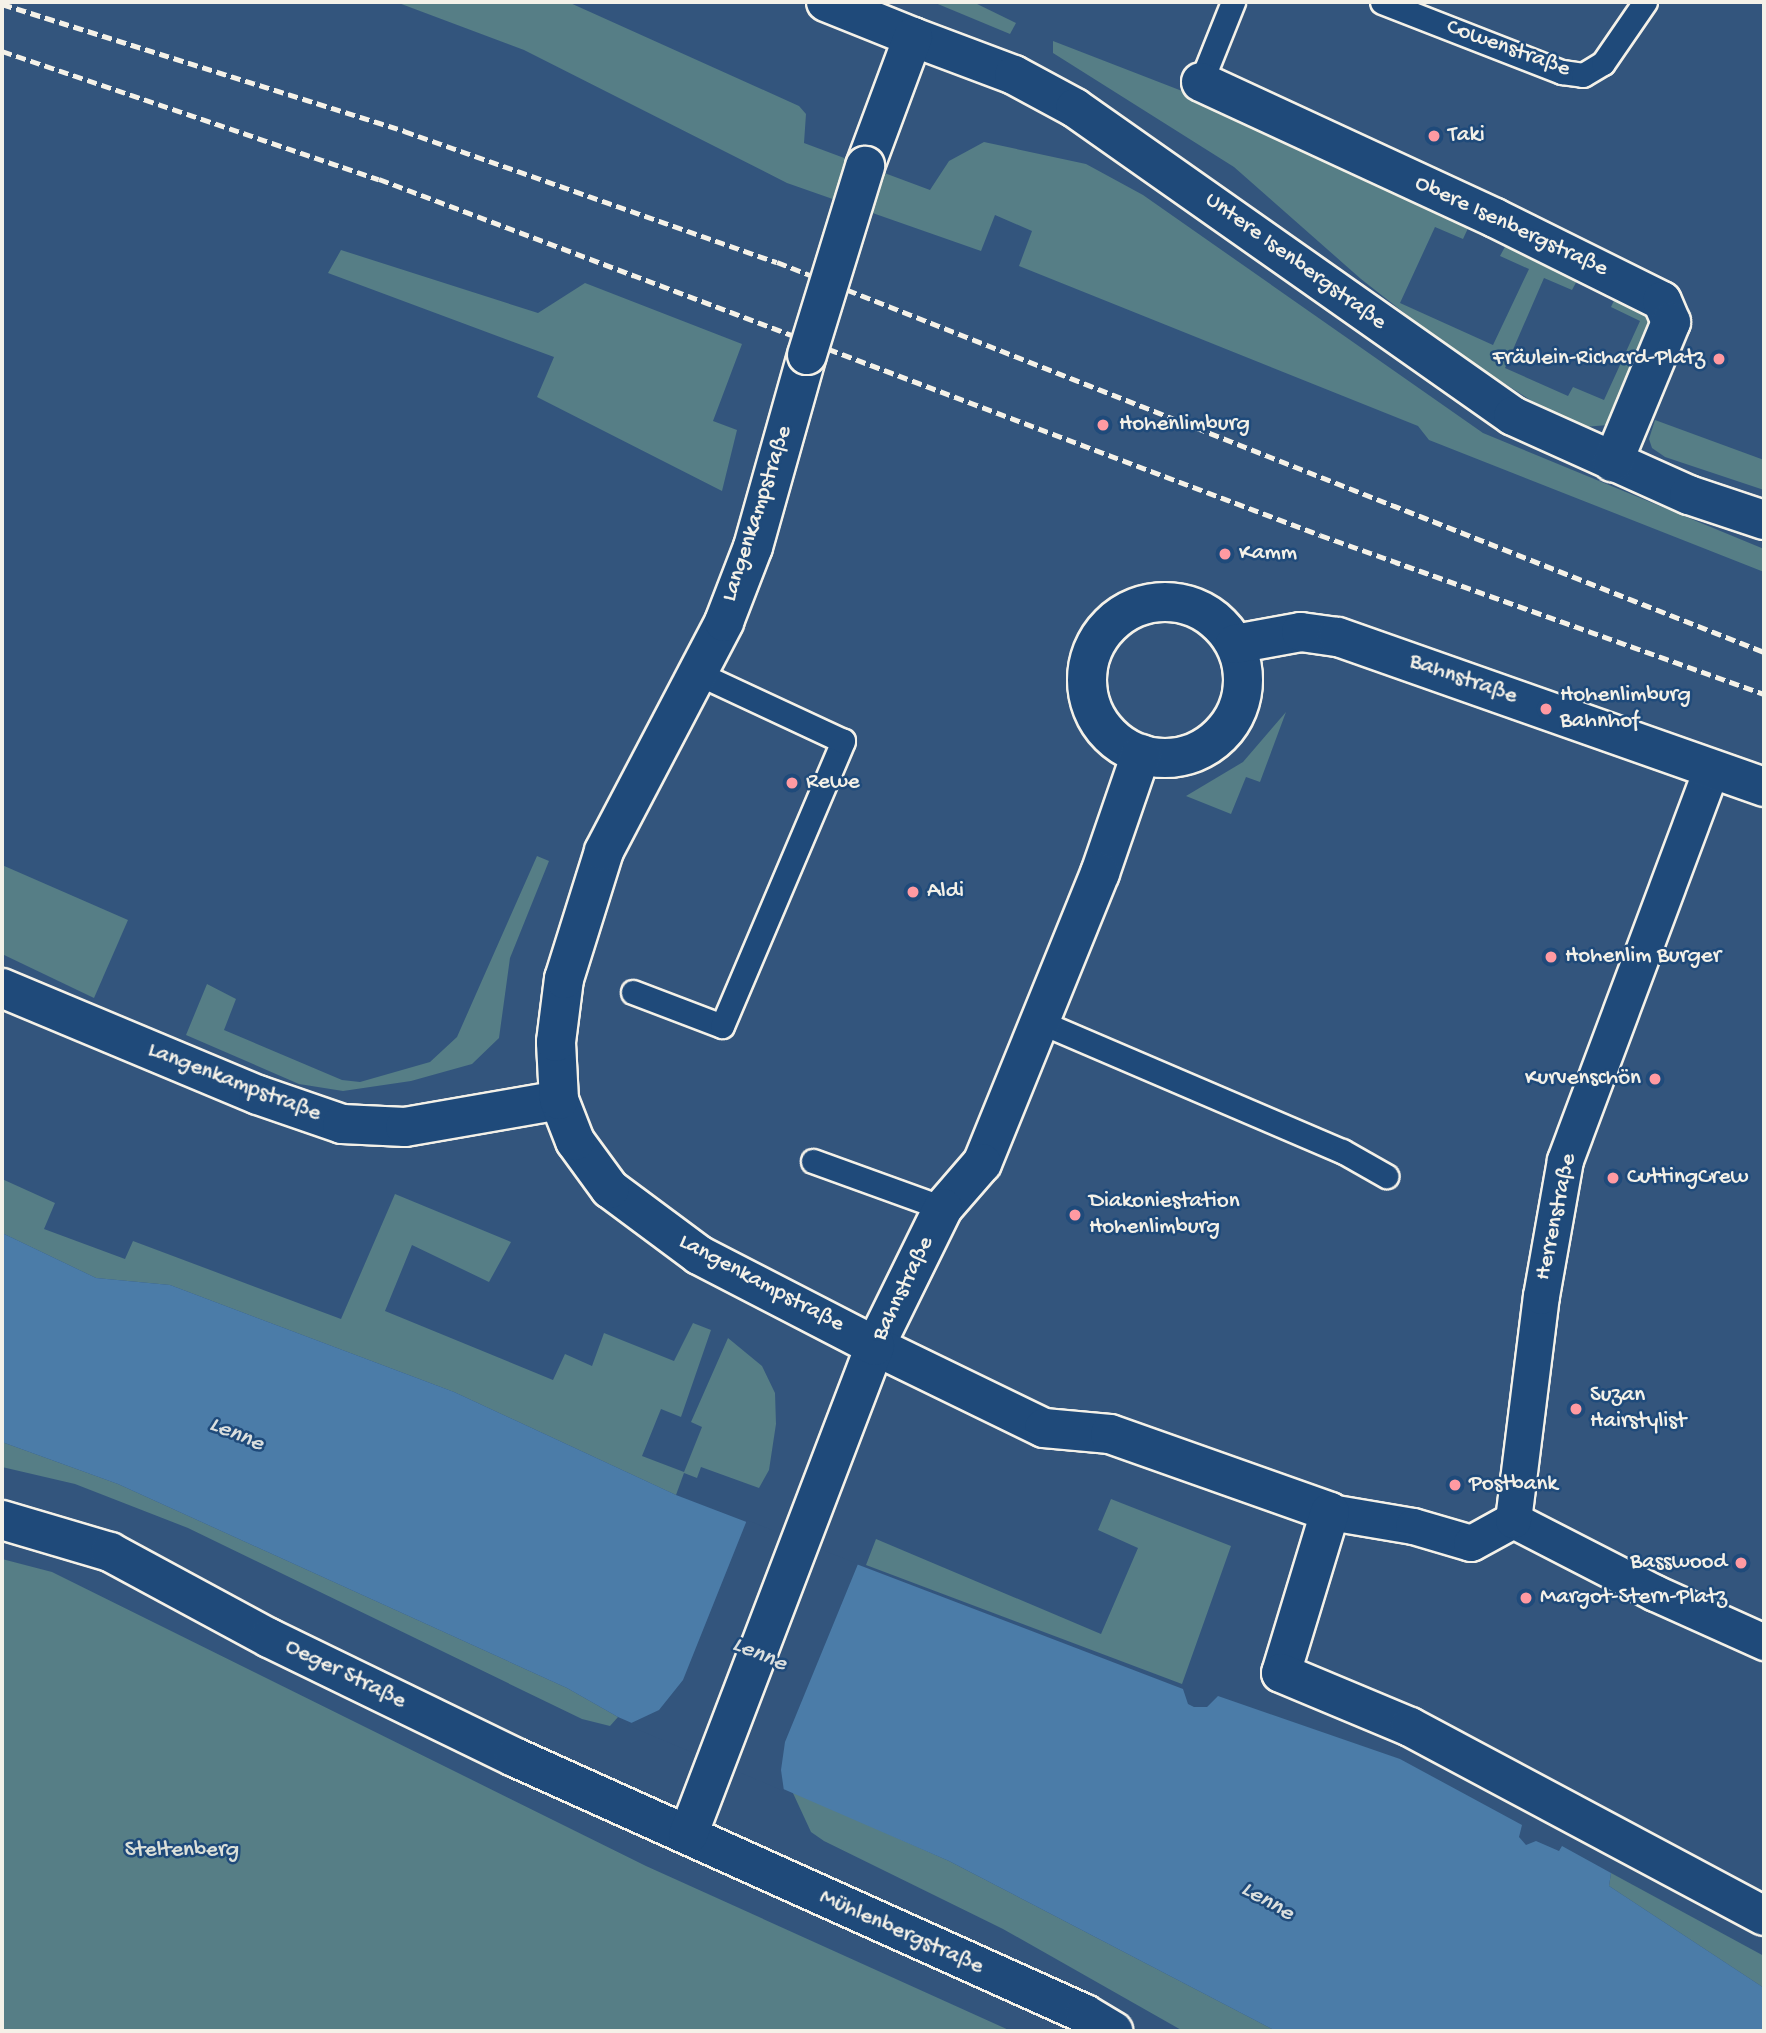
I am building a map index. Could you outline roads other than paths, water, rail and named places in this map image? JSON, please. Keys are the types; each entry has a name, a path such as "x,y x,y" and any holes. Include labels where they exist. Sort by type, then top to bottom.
{"street":[{"name":"Untere Isenbergstraße","path":"826,2 1014,75 1074,108 1465,386 1513,416 1613,462 1764,520"},
{"name":"Langenkampstraße","path":"913,37 865,166 753,547 699,674 604,851 564,979 556,1042 559,1100 575,1141 610,1189 649,1222 699,1255 1044,1429 1110,1434 1330,1512"},
{"name":"Obere Isenbergstraße","path":"1201,82 1647,292 1668,310 1666,335 1613,462"},
{"path":"1171,602 1196,608 1219,622 1235,644 1243,669 1243,695 1233,720 1216,740 1194,753 1168,758 1141,754 1120,744 1103,727 1092,707 1087,683 1090,660 1101,636 1120,616 1144,605 1171,602"},
{"name":"Bahnstraße","path":"1235,644 1301,632 1338,637 1764,787"},
{"name":"Bahnstraße","path":"688,1835 875,1346 943,1208 982,1163 1100,873 1141,754"},
{"name":"Herrenstraße","path":"1513,1520 1541,1296 1565,1160 1711,769"},
{"name":"Langenkampstraße","path":"2,988 258,1095 342,1124 405,1127 559,1100"},
{"path":"1764,1642 1655,1593 1513,1520 1472,1543 1413,1526 1330,1512 1281,1673 1410,1727 1764,1916"},
{"name":"Oeger Straße","path":"2,1520 110,1552 269,1638 688,1835"},
{"name":"Mühlenbergstraße","path":"688,1835 1085,2014 1112,2031"}],"lane":[{"path":"1201,82 1233,2"},
{"name":"Cowenstraße","path":"1382,2 1562,72 1583,75 1603,64 1645,2"},
{"path":"633,992 722,1026 843,741 699,674"},
{"path":"1038,1021 1342,1151 1386,1175"},
{"path":"813,1161 943,1208"}],"water":[{"name":"Lenne","path":"2,1233 96,1278 170,1285 454,1392 676,1495 1183,1689 1188,1704 1194,1707 1207,1707 1218,1696 1400,1759 1522,1825 1519,1837 1526,1845 1536,1841 1559,1851 1562,1846 1611,1873 1609,1886 1764,1988 1764,2031 1276,2031 949,1861 618,1717 567,1688 118,1484 2,1442"}],"railway":[{"path":"2,4 404,131 777,262 1764,652"},
{"path":"2,51 379,179 1320,535 1764,694"}],"place":[{"name":"Taki","path":"1434,136"},
{"name":"Fräulein-Richard-Platz","path":"1719,359"},
{"name":"Hohenlimburg","path":"1103,425"},
{"name":"Kamm","path":"1225,554"},
{"name":"Hohenlimburg Bahnhof","path":"1546,709"},
{"name":"Rewe","path":"792,783"},
{"name":"Aldi","path":"913,892"},
{"name":"Hohenlim Burger","path":"1551,957"},
{"name":"Kurvenschön","path":"1655,1079"},
{"name":"CuttingCrew","path":"1613,1178"},
{"name":"Diakoniestation Hohenlimburg","path":"1075,1215"},
{"name":"Suzan Hairstylist","path":"1576,1409"},
{"name":"Postbank","path":"1455,1485"},
{"name":"Basswood","path":"1741,1563"},
{"name":"Margot-Stern-Platz","path":"1526,1598"}],"park label":[{"name":"Steltenberg","path":"182,1851"}]}
